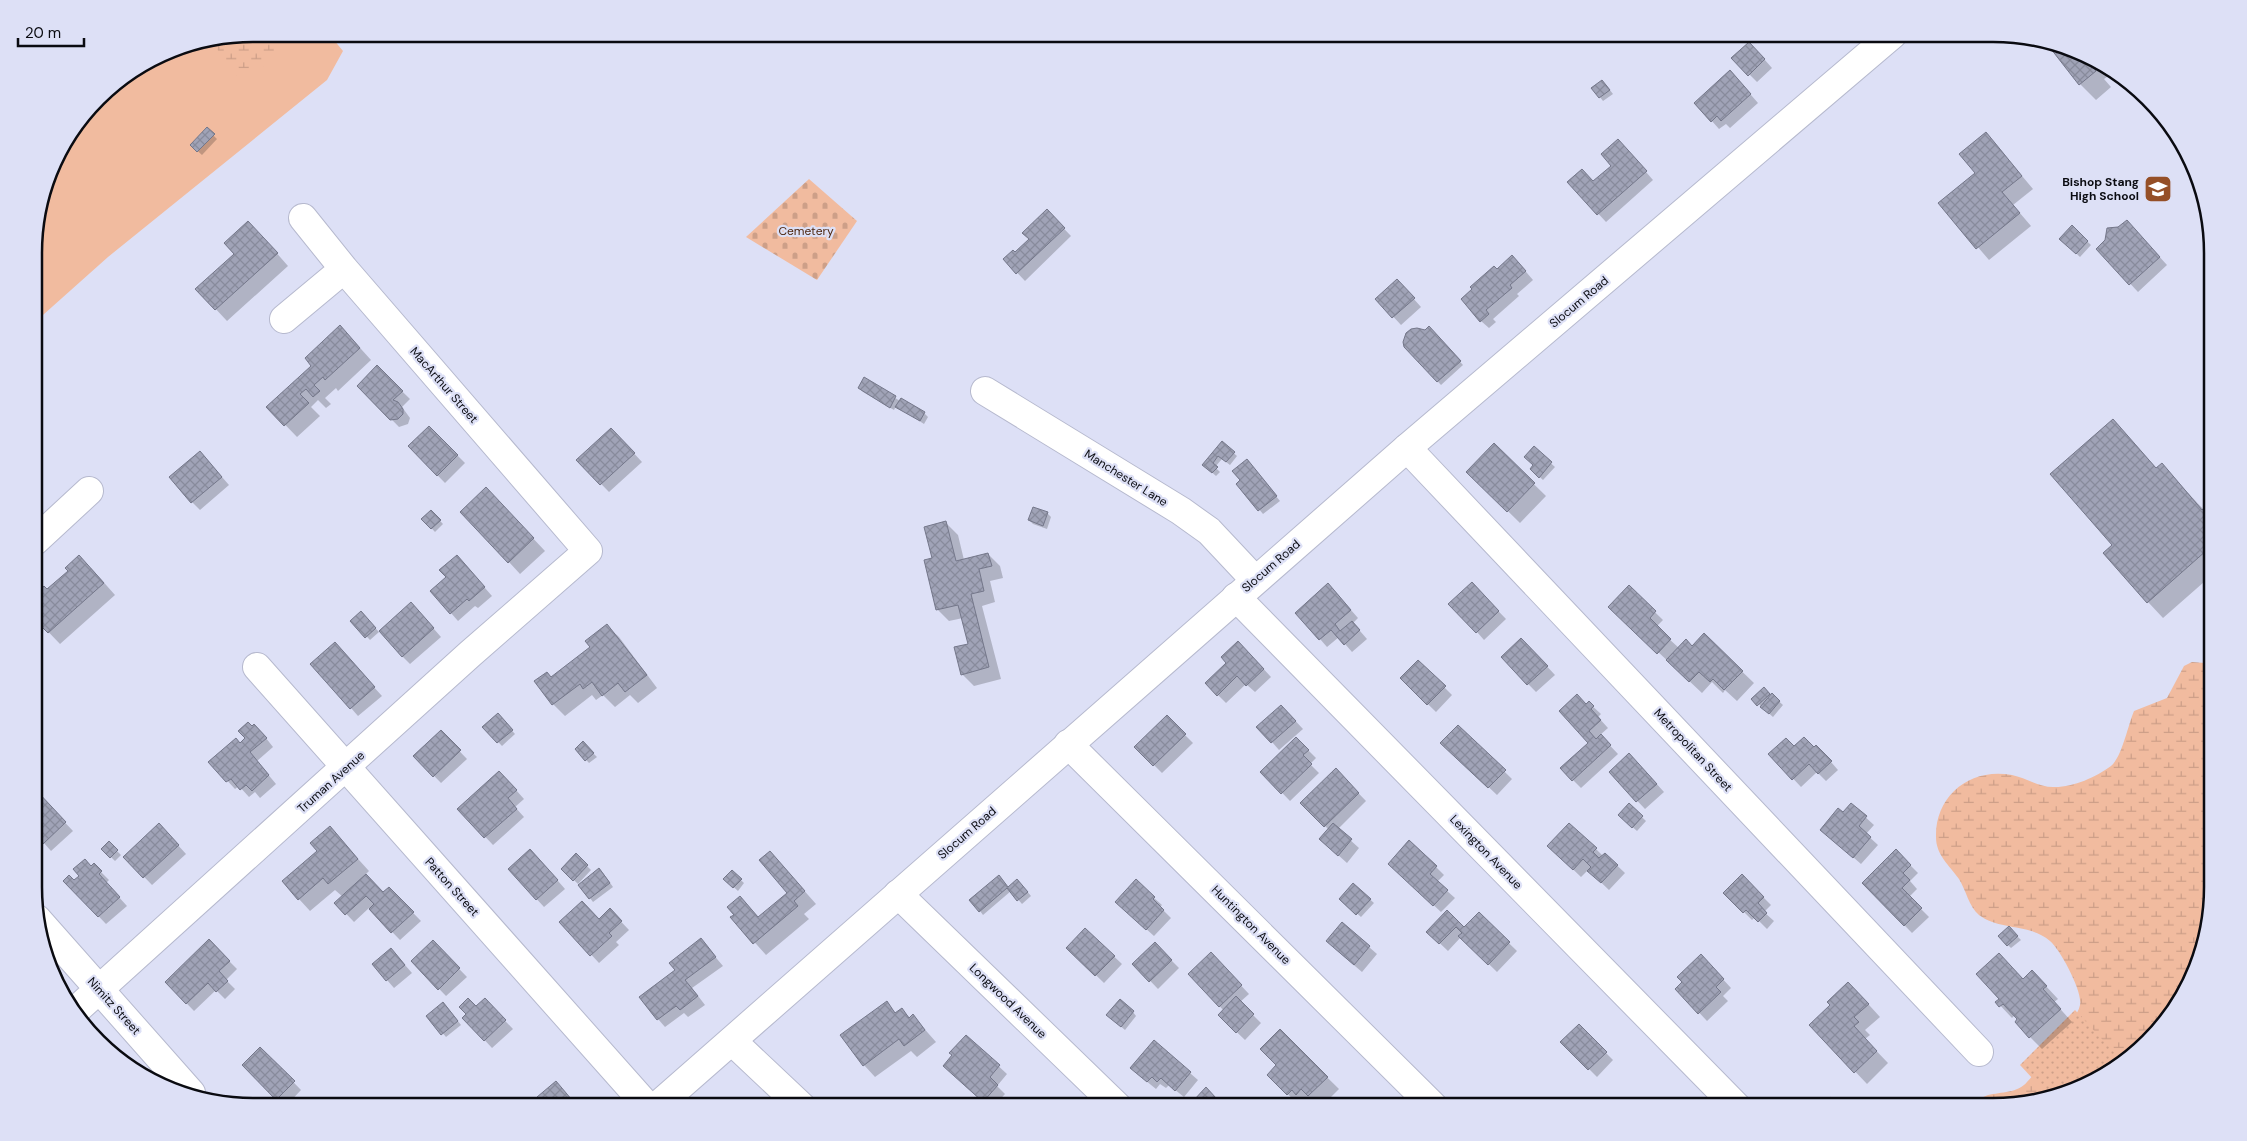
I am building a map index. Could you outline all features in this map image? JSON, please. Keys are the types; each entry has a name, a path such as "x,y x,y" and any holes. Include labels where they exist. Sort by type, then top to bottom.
{"street":[{"name":"Slocum Road","path":"666,1098 1407,448 1885,42"},
{"name":"MacArthur Street","path":"303,218 344,269 588,551"},
{"path":"284,319 344,269"},
{"name":"Manchester Lane","path":"985,391 1209,531 1245,589"},
{"name":"Metropolitan Street","path":"1407,448 1979,1052"},
{"path":"42,535 89,492"},
{"name":"Truman Avenue","path":"80,1007 470,654 588,551"},
{"name":"Lexington Avenue","path":"1245,589 1728,1098"},
{"name":"Patton Street","path":"257,666 640,1098"},
{"name":"Huntington Avenue","path":"1068,744 1425,1098"},
{"name":"Longwood Avenue","path":"898,894 1109,1098"},
{"name":"Nimitz Street","path":"48,933 186,1087"},
{"path":"732,1041 792,1098"}],"green space":[{"path":"254,42 336,42 343,51 327,80 108,257 42,316 42,254 44,226 50,199 64,160 78,136 104,104 136,78 160,64 199,50 226,44"},
{"path":"293,42 273,56 263,67 237,76 220,57 217,46 226,44"},
{"name":"Cemetery","path":"809,179 857,221 817,280 746,237"},
{"path":"2192,662 2204,663 2204,901 2197,942 2183,981 2169,1005 2143,1037 2111,1063 2087,1077 2048,1091 2021,1097 1981,1098 1988,1095 2009,1092 2023,1086 2035,1072 2055,1037 2076,1014 2080,1005 2080,999 2070,971 2050,941 2042,935 2024,929 1987,920 1976,912 1959,879 1938,849 1936,837 1937,822 1942,808 1958,787 1983,775 2012,775 2044,786 2062,787 2084,781 2099,774 2115,762 2134,711 2167,698 2184,666"},
{"path":"2075,1010 2119,1057 2087,1077 2045,1092 2020,1065"}],"building":[{"path":"1749,42 1765,59 1748,76 1731,58"},
{"path":"2053,52 2087,64 2096,71 2079,85"},
{"path":"1730,70 1751,94 1721,121 1717,116 1711,122 1694,103"},
{"path":"1602,80 1610,90 1599,98 1591,88"},
{"path":"207,127 215,134 197,152 190,145"},
{"path":"1986,132 2022,176 2002,192 2020,213 1976,249 1938,203 1975,173 1959,154"},
{"path":"1618,139 1647,171 1597,215 1567,182 1582,169 1593,181 1611,166 1601,154"},
{"path":"1047,209 1065,228 1016,274 1003,259 1013,250 1015,252 1029,239 1022,233"},
{"path":"2127,220 2160,257 2129,285 2096,249 2105,240 2107,228 2118,227"},
{"path":"248,221 278,253 215,310 195,289 234,254 224,243"},
{"path":"2072,225 2088,241 2076,254 2059,239"},
{"path":"1512,255 1526,271 1510,285 1512,288 1486,310 1489,314 1480,322 1461,299 1472,289 1470,287 1494,266 1497,269"},
{"path":"1397,279 1415,298 1392,318 1375,299"},
{"path":"340,325 360,348 325,380 323,377 314,385 320,391 313,397 306,389 300,394 309,403 284,426 266,407 311,366 305,358"},
{"path":"1429,326 1461,361 1437,382 1404,347 1403,342 1406,333 1411,329 1425,330"},
{"path":"377,365 403,391 393,400 398,402 403,409 403,414 398,419 390,420 357,386"},
{"path":"864,377 896,396 890,408 858,388"},
{"path":"901,398 925,412 920,421 895,407"},
{"path":"2113,419 2156,468 2162,463 2202,510 2204,508 2204,553 2147,603 2103,553 2112,545 2050,474"},
{"path":"429,426 458,455 437,476 408,446"},
{"path":"611,428 635,453 600,485 576,460"},
{"path":"1222,441 1235,452 1226,462 1218,456 1213,463 1218,467 1212,473 1202,465"},
{"path":"1494,443 1535,483 1507,512 1466,472"},
{"path":"1534,446 1552,462 1539,478 1530,469 1533,465 1524,457"},
{"path":"200,451 222,477 191,503 169,477"},
{"path":"1247,459 1277,496 1258,511 1236,484 1240,480 1232,471"},
{"path":"486,487 534,538 508,563 460,512"},
{"path":"1033,507 1048,512 1043,526 1028,520"},
{"path":"431,510 441,520 431,529 421,519"},
{"path":"946,521 956,561 988,553 992,566 979,569 984,591 971,594 989,667 961,675 954,647 968,644 958,605 936,610 924,560 932,558 924,527"},
{"path":"79,555 104,583 48,633 42,627 42,588 44,586 47,589 68,571 65,568"},
{"path":"457,555 485,587 450,614 430,591 446,577 439,570"},
{"path":"1472,582 1499,611 1476,633 1448,604"},
{"path":"1328,583 1351,610 1335,624 1340,631 1352,621 1360,630 1344,645 1331,630 1319,640 1295,613"},
{"path":"1629,585 1656,611 1650,618 1671,639 1657,654 1608,607"},
{"path":"411,602 434,628 402,657 379,631"},
{"path":"361,611 376,628 365,638 350,621"},
{"path":"607,624 647,675 625,692 618,683 602,696 592,682 583,689 580,684 552,705 534,681 547,672 551,677 590,647 585,641"},
{"path":"1704,633 1743,671 1724,690 1713,679 1710,682 1699,672 1689,682 1666,660 1686,639 1692,646"},
{"path":"1521,638 1548,666 1527,685 1501,657"},
{"path":"1238,641 1264,669 1246,686 1237,676 1217,696 1205,683 1226,663 1221,657"},
{"path":"335,642 375,687 350,709 310,664"},
{"path":"1418,660 1446,686 1427,705 1400,678"},
{"path":"1764,687 1770,694 1757,706 1751,699"},
{"path":"1772,693 1780,701 1769,714 1760,707"},
{"path":"1577,694 1586,704 1589,701 1594,706 1591,709 1601,720 1589,731 1596,739 1601,734 1611,745 1572,781 1560,768 1588,743 1559,711"},
{"path":"1281,705 1296,721 1271,743 1256,727"},
{"path":"498,713 513,730 497,743 482,727"},
{"path":"1167,715 1186,734 1153,766 1134,747"},
{"path":"248,722 252,726 254,724 267,738 250,752 269,775 252,791 246,785 240,790 231,779 226,782 208,762 236,738 240,743 245,738 238,731"},
{"path":"1458,725 1506,770 1488,788 1440,743"},
{"path":"441,730 461,750 433,777 413,756"},
{"path":"1296,737 1309,750 1303,755 1312,764 1281,794 1260,772"},
{"path":"1804,737 1814,747 1816,745 1832,761 1818,774 1809,764 1792,780 1768,754 1786,738 1794,746"},
{"path":"583,741 594,753 585,761 575,749"},
{"path":"1629,753 1657,784 1636,802 1609,772"},
{"path":"1336,768 1359,793 1324,827 1300,803"},
{"path":"499,771 517,790 508,798 517,809 484,838 457,809"},
{"path":"42,796 66,822 43,844 42,843"},
{"path":"1629,803 1643,816 1632,828 1618,815"},
{"path":"1851,803 1867,816 1859,826 1871,837 1853,858 1820,830 1838,808 1843,812"},
{"path":"159,823 179,845 143,878 123,857"},
{"path":"1333,823 1352,839 1338,856 1319,839"},
{"path":"1569,823 1597,848 1593,852 1599,858 1605,853 1618,865 1601,883 1587,871 1591,867 1583,859 1573,870 1547,846"},
{"path":"330,826 358,859 328,884 323,878 298,900 282,881 317,851 310,843"},
{"path":"1409,840 1437,866 1430,874 1448,890 1433,906 1388,864"},
{"path":"109,841 118,850 110,858 101,849"},
{"path":"530,849 558,880 536,900 508,869"},
{"path":"1896,849 1911,865 1903,873 1910,880 1902,888 1922,908 1904,926 1862,883"},
{"path":"770,851 805,891 794,901 798,906 753,944 730,917 734,915 727,907 740,896 758,917 787,893 759,860"},
{"path":"576,853 588,865 573,881 561,869"},
{"path":"85,859 91,866 94,863 102,871 99,874 120,897 98,917 63,881 69,875 74,880 79,876 73,869"},
{"path":"599,868 610,883 589,899 578,885"},
{"path":"732,870 742,879 733,888 723,879"},
{"path":"366,874 383,892 389,887 414,912 391,933 369,909 374,904 366,896 345,915 334,903"},
{"path":"1742,874 1764,897 1758,903 1767,913 1758,922 1746,910 1743,913 1723,893"},
{"path":"999,875 1008,887 1017,879 1028,892 1017,901 1007,888 979,912 969,900"},
{"path":"1136,879 1155,897 1153,899 1164,910 1146,930 1115,902"},
{"path":"1353,883 1371,899 1356,915 1339,899"},
{"path":"582,901 599,919 610,908 622,921 609,933 612,936 590,956 559,922"},
{"path":"1447,910 1464,927 1479,912 1510,942 1488,965 1458,936 1462,933 1456,927 1439,944 1426,932"},
{"path":"1342,922 1370,946 1354,965 1326,941"},
{"path":"2009,926 2018,936 2007,946 1998,936"},
{"path":"1085,928 1115,956 1095,976 1066,948"},
{"path":"701,938 716,957 685,980 698,996 680,1010 676,1006 657,1020 639,997 675,970 669,963"},
{"path":"209,939 230,961 219,971 228,981 216,992 208,983 186,1004 165,982"},
{"path":"433,940 460,968 438,990 411,961"},
{"path":"1155,942 1172,960 1149,982 1132,964"},
{"path":"391,948 405,965 386,981 372,964"},
{"path":"1211,952 1242,985 1219,1007 1188,974"},
{"path":"1999,953 2023,979 2032,970 2047,986 2043,989 2061,1009 2029,1038 2015,1022 2017,1019 2003,1004 1999,1007 1995,1002 1999,999 1976,974"},
{"path":"1701,954 1724,979 1716,987 1721,992 1698,1014 1675,989 1682,982 1677,977"},
{"path":"1848,982 1869,1004 1854,1017 1859,1022 1854,1026 1877,1051 1854,1073 1809,1025 1830,1005 1827,1002"},
{"path":"1236,996 1254,1014 1236,1033 1218,1015"},
{"path":"468,998 476,1006 485,998 506,1020 484,1041 462,1018 466,1014 459,1007"},
{"path":"1120,999 1134,1011 1121,1027 1106,1015"},
{"path":"887,1001 895,1013 902,1008 909,1018 913,1014 925,1030 904,1046 899,1039 863,1066 840,1035"},
{"path":"443,1002 458,1021 441,1035 426,1016"},
{"path":"1579,1024 1607,1052 1588,1070 1560,1042"},
{"path":"1280,1029 1328,1077 1308,1096 1301,1089 1296,1095 1292,1090 1287,1095 1267,1075 1276,1065 1260,1049"},
{"path":"966,1035 1000,1065 990,1077 998,1085 987,1098 979,1098 943,1066 952,1055 949,1053"},
{"path":"1154,1040 1191,1072 1175,1091 1161,1078 1157,1082 1152,1077 1147,1082 1130,1068"},
{"path":"260,1047 295,1081 278,1098 274,1098 242,1065"},
{"path":"556,1081 570,1098 538,1098"},
{"path":"1206,1087 1216,1098 1196,1098"}],"place":[{"name":"Bishop Stang High School","path":"2158,189"}]}
